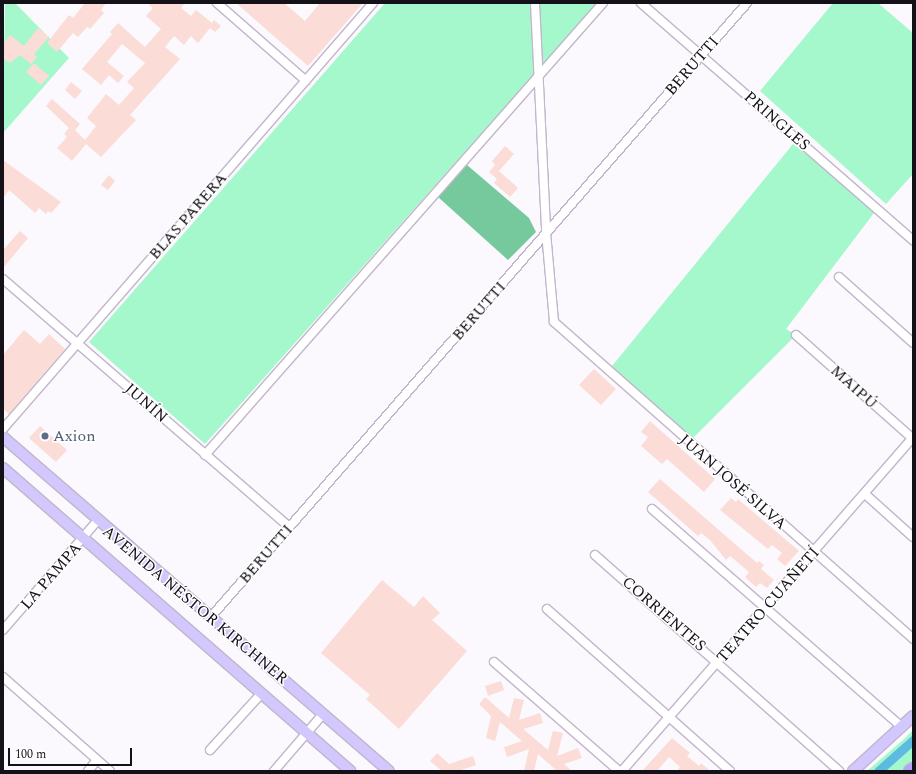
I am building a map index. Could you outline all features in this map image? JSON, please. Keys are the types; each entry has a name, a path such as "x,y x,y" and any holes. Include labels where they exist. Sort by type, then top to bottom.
{"main road":[{"name":"AVENIDA NÉSTOR KIRCHNER","path":"3,437 210,618 389,771"},
{"name":"AVENIDA NÉSTOR KIRCHNER","path":"3,468 350,771"},
{"path":"853,771 913,716"}],"street":[{"path":"217,3 306,81"},
{"name":"BLAS PARERA","path":"3,429 373,3"},
{"path":"535,3 540,75 546,232"},
{"path":"205,454 603,3"},
{"name":"PRINGLES","path":"641,3 913,240"},
{"name":"BERUTTI","path":"210,618 747,3"},
{"name":"JUAN JOSÉ SILVA","path":"546,232 554,322 913,639"},
{"path":"839,276 913,343"},
{"name":"JUNÍN","path":"3,278 290,527"},
{"name":"MAIPÚ","path":"796,335 913,438"},
{"name":"TEATRO CUAÑETÍ","path":"621,771 913,438"},
{"path":"865,494 913,537"},
{"path":"652,509 902,727"},
{"name":"LA PAMPA","path":"3,630 98,521"},
{"name":"CORRIENTES","path":"595,555 718,661 839,771"},
{"path":"546,609 730,771"},
{"path":"494,662 621,771"},
{"path":"3,677 110,771"},
{"path":"210,750 261,694"},
{"path":"274,771 323,714"},
{"path":"88,771 97,760"}],"green space":[{"path":"5,3 15,3 69,58 3,133"},
{"path":"385,3 531,3 536,72 205,444 89,342"},
{"path":"535,3 603,3 540,75"},
{"path":"833,3 878,3 913,33 913,174 886,204 760,91"},
{"path":"793,144 877,209 786,329 796,335 688,443 608,371"},
{"path":"467,165 529,218 536,232 508,260 438,197"},
{"path":"913,730 913,771 867,771 903,740"}],"building":[{"path":"85,3 106,3 101,10 104,13 90,29 87,27 78,37 73,33 57,52 47,43 69,15 73,18"},
{"path":"147,3 185,3 181,8 191,16 196,10 212,23 214,20 221,26 215,32 210,28 198,43 191,36 184,45 174,36 165,47 180,59 130,115 136,120 101,157 86,144 72,161 57,148 67,137 64,134 69,128 46,106 52,99 80,124 75,130 85,140 96,126 87,118 106,94 119,105 134,88 127,82 145,63 122,44 107,62 124,76 118,83 109,75 101,85 82,69 112,34 110,32 118,23 145,47 161,29 146,16 153,8"},
{"path":"236,3 284,3 305,21 320,3 363,3 308,66"},
{"path":"38,28 49,37 34,54 37,57 31,64 20,55 10,63 3,58 3,44 10,35 24,46"},
{"path":"34,63 49,76 41,85 26,72"},
{"path":"71,82 82,91 75,99 65,90"},
{"path":"505,146 514,154 499,171 518,188 510,197 494,183 497,179 489,172 495,165 492,161"},
{"path":"3,160 61,202 51,213 48,211 46,214 39,208 35,213 9,190 3,198"},
{"path":"109,175 115,181 108,190 101,185"},
{"path":"20,231 28,238 3,268 3,250"},
{"path":"24,330 40,344 49,334 65,349 9,414 3,409 3,355"},
{"path":"594,369 616,389 601,405 579,385"},
{"path":"650,421 715,479 704,492 667,459 662,464 641,446 648,437 641,432"},
{"path":"40,426 67,450 56,462 29,438"},
{"path":"660,479 757,563 759,561 764,565 761,569 774,580 767,588 760,583 756,587 745,577 749,572 730,556 726,560 710,540 701,533 698,536 648,492"},
{"path":"731,498 736,502 738,499 799,551 785,566 777,559 782,553 772,545 768,549 720,510"},
{"path":"382,580 414,607 423,596 440,613 432,620 467,651 399,729 366,699 370,695 321,653"},
{"path":"501,681 504,690 488,696 485,686"},
{"path":"485,697 509,718 514,698 524,700 519,720 540,713 543,723 523,729 548,750 553,731 563,733 557,756 578,748 582,758 564,764 572,771 557,771 538,754 534,771 524,771 529,749 507,757 504,747 522,741 500,722 495,741 486,738 491,716 479,704"},
{"path":"672,738 690,753 687,756 699,766 701,763 710,771 677,771 680,767 669,757 657,771 642,771"},
{"path":"437,753 449,764 473,756 476,765 458,771 442,771 430,761"}],"waterway":[{"path":"878,771 913,740"}],"place":[{"name":"Axion","path":"45,436"}]}
